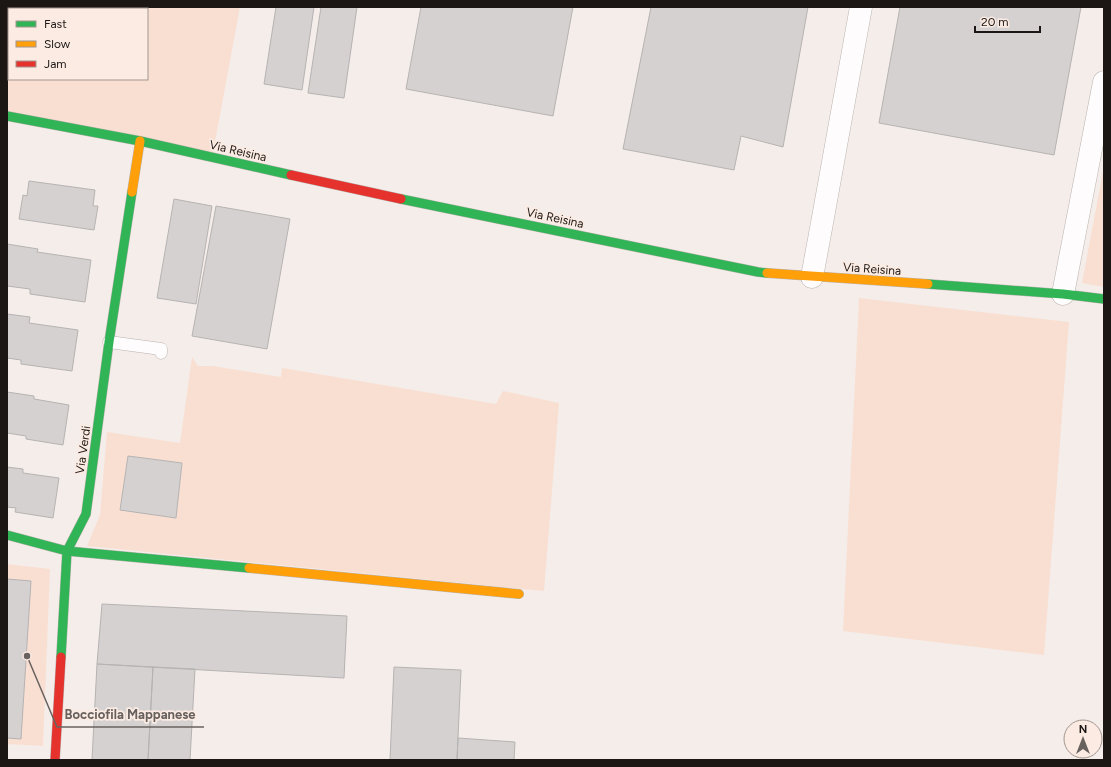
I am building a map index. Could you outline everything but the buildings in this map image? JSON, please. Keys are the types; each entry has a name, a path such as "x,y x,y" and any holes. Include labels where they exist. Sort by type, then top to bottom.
{"street":[{"path":"812,277 861,7"},
{"path":"1063,294 1104,82"},
{"name":"Via Reisina","path":"7,116 140,141 362,191 758,272 1063,294 1104,299"},
{"name":"Via Verdi","path":"55,760 67,551 86,514 109,342 140,141"},
{"path":"7,535 67,551 519,594"}],"lane":[{"path":"109,342 162,349 161,353"}],"shaded area":[{"path":"7,7 240,7 212,158 7,118"},
{"path":"1104,166 1104,287 1082,283"},
{"path":"859,298 1069,322 1044,655 843,631"},
{"path":"192,357 198,366 213,366 281,377 282,368 496,404 503,391 559,403 544,591 87,546 100,515 107,432 180,443"},
{"path":"7,564 50,569 43,746 7,744"}],"traffic: fast":[{"path":"7,116 140,141 291,175"},
{"path":"61,657 67,551 86,514 109,342 132,192"},
{"path":"401,199 767,273"},
{"path":"928,284 1063,294 1104,299"},
{"path":"7,535 67,551 249,568"}],"traffic: slow":[{"path":"132,192 140,141"},
{"path":"767,273 928,284"},
{"path":"249,568 519,594"}],"traffic: jam":[{"path":"291,175 401,199"},
{"path":"55,760 61,657"}],"place":[{"name":"Bocciofila Mappanese","path":"27,656"}]}
